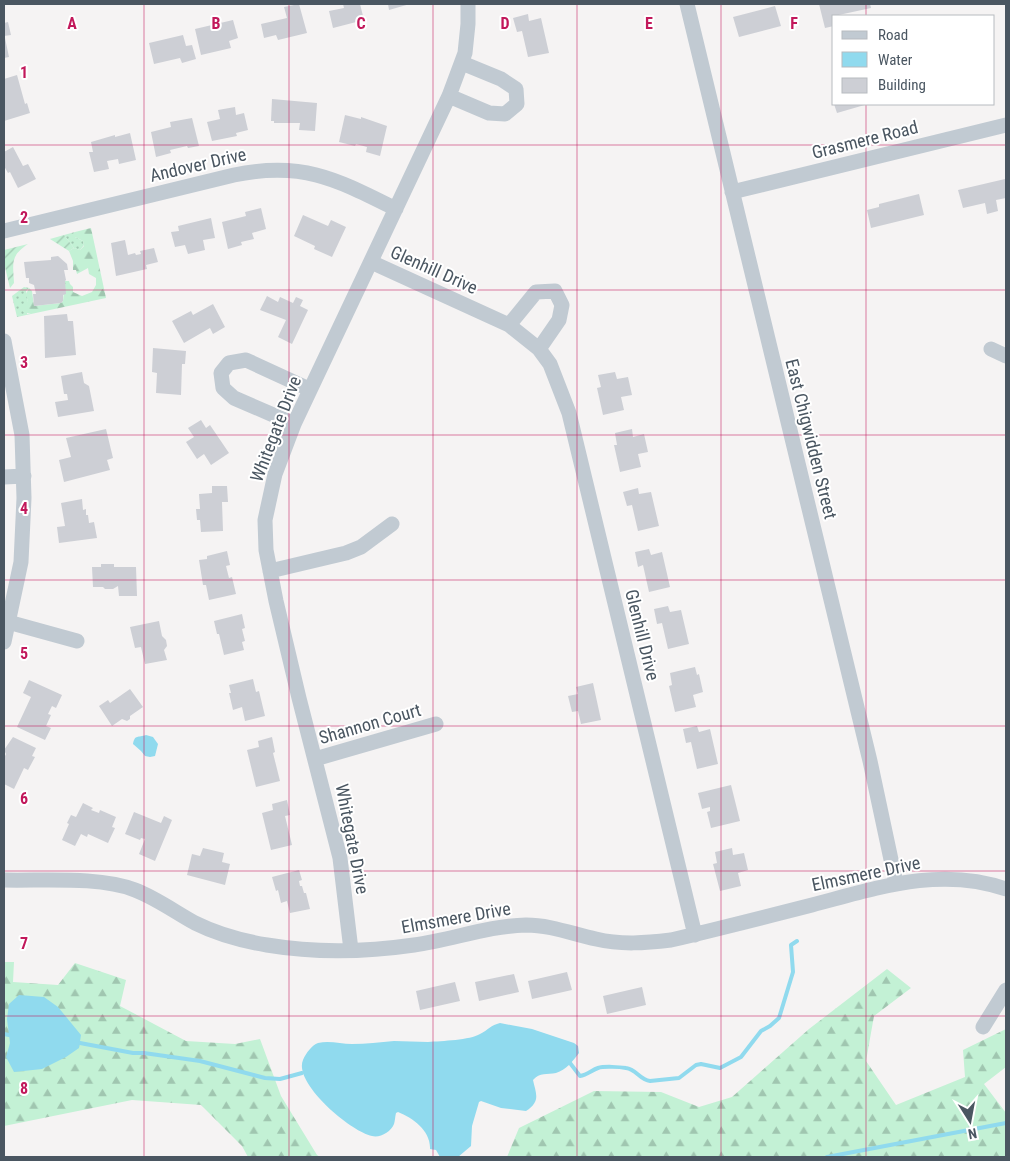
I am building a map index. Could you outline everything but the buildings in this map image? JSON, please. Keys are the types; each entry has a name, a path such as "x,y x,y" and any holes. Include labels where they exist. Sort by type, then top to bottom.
{"street":[{"name":"Whitegate Drive","path":"351,950 340,858 299,698 270,570 266,550 265,520 275,474 309,389 330,349 449,96 466,53 468,4"},
{"name":"East Chigwidden Street","path":"687,4 870,761 896,883"},
{"path":"449,96 489,114 506,114 517,104 516,89 501,79 462,62"},
{"name":"Grasmere Road","path":"732,192 1006,125"},
{"name":"Andover Drive","path":"4,231 234,175 271,169 317,174 351,186 396,209"},
{"name":"Glenhill Drive","path":"371,262 509,325 539,349 550,364 569,413 695,935"},
{"path":"509,325 536,292 555,291 562,305 559,320 539,349"},
{"path":"4,341 22,435 24,476 21,562 4,642"},
{"path":"991,349 1006,356"},
{"path":"294,424 234,398 223,388 221,373 229,363 246,360 309,389"},
{"path":"4,477 24,476"},
{"path":"270,570 361,548 392,524"},
{"path":"8,622 76,641"},
{"name":"Shannon Court","path":"316,759 436,724"},
{"name":"Elmsmere Drive","path":"4,880 103,882 136,890 196,924 246,941 293,948 351,950 414,945 510,926 529,925 554,928 616,942 644,944 695,935 896,883 937,878 986,882 1006,889"},
{"path":"983,1027 1006,990"}],"green space":[{"path":"91,228 106,298 31,314 23,312 23,305 28,301 26,294 29,288 32,291 34,306 61,303 63,301 65,281 69,281 73,287 73,292 82,296 92,292 96,285 96,278 89,274 88,268 77,274 76,270 73,270 73,261 69,251 74,248 80,250 84,246 83,241 75,237 75,232"},
{"path":"75,232 75,237 83,241 84,245 80,250 74,248 64,235"},
{"path":"64,235 74,248 69,251 50,239"},
{"path":"28,244 15,256 13,265 14,283 10,288 4,263 4,250"},
{"path":"24,287 29,288 26,291 28,301 27,314 31,314 17,317 12,296"},
{"path":"4,962 14,962 13,982 58,985 75,963 126,980 120,1006 186,1041 235,1044 260,1039 281,1096 320,1157 248,1157 242,1146 201,1105 132,1100 4,1126"},
{"path":"887,969 911,988 874,1016 866,1061 896,1105 965,1077 963,1050 1006,1029 1006,1067 984,1084 1006,1113 1006,1157 507,1157 519,1128 594,1091 661,1092 699,1107 732,1097 809,1029"}],"water":[{"path":"146,735 153,737 158,744 155,756 145,756 133,744 136,738"},
{"path":"19,995 44,997 58,1007 81,1035 79,1048 42,1069 14,1072 6,1057 10,1043 7,1019 9,1004"},
{"path":"500,1023 532,1029 574,1043 578,1046 579,1053 563,1070 541,1075 533,1080 536,1100 526,1111 501,1108 479,1102 472,1126 471,1146 458,1157 440,1157 436,1150 430,1149 428,1136 420,1126 398,1112 396,1113 393,1127 385,1134 372,1136 363,1133 351,1126 326,1105 315,1093 302,1070 303,1060 311,1047 318,1043 357,1044 394,1041 428,1042 456,1040 470,1038"}],"waterway":[{"path":"570,1063 580,1076 601,1067 620,1067 629,1069 643,1079 650,1081 679,1078 696,1065 701,1064 720,1068 741,1057 761,1031 779,1018 793,972 791,945 797,941"},
{"path":"4,1034 9,1035"},
{"path":"80,1043 133,1053 200,1061 265,1078 280,1079 302,1073"},
{"path":"827,1157 1006,1123"}]}
